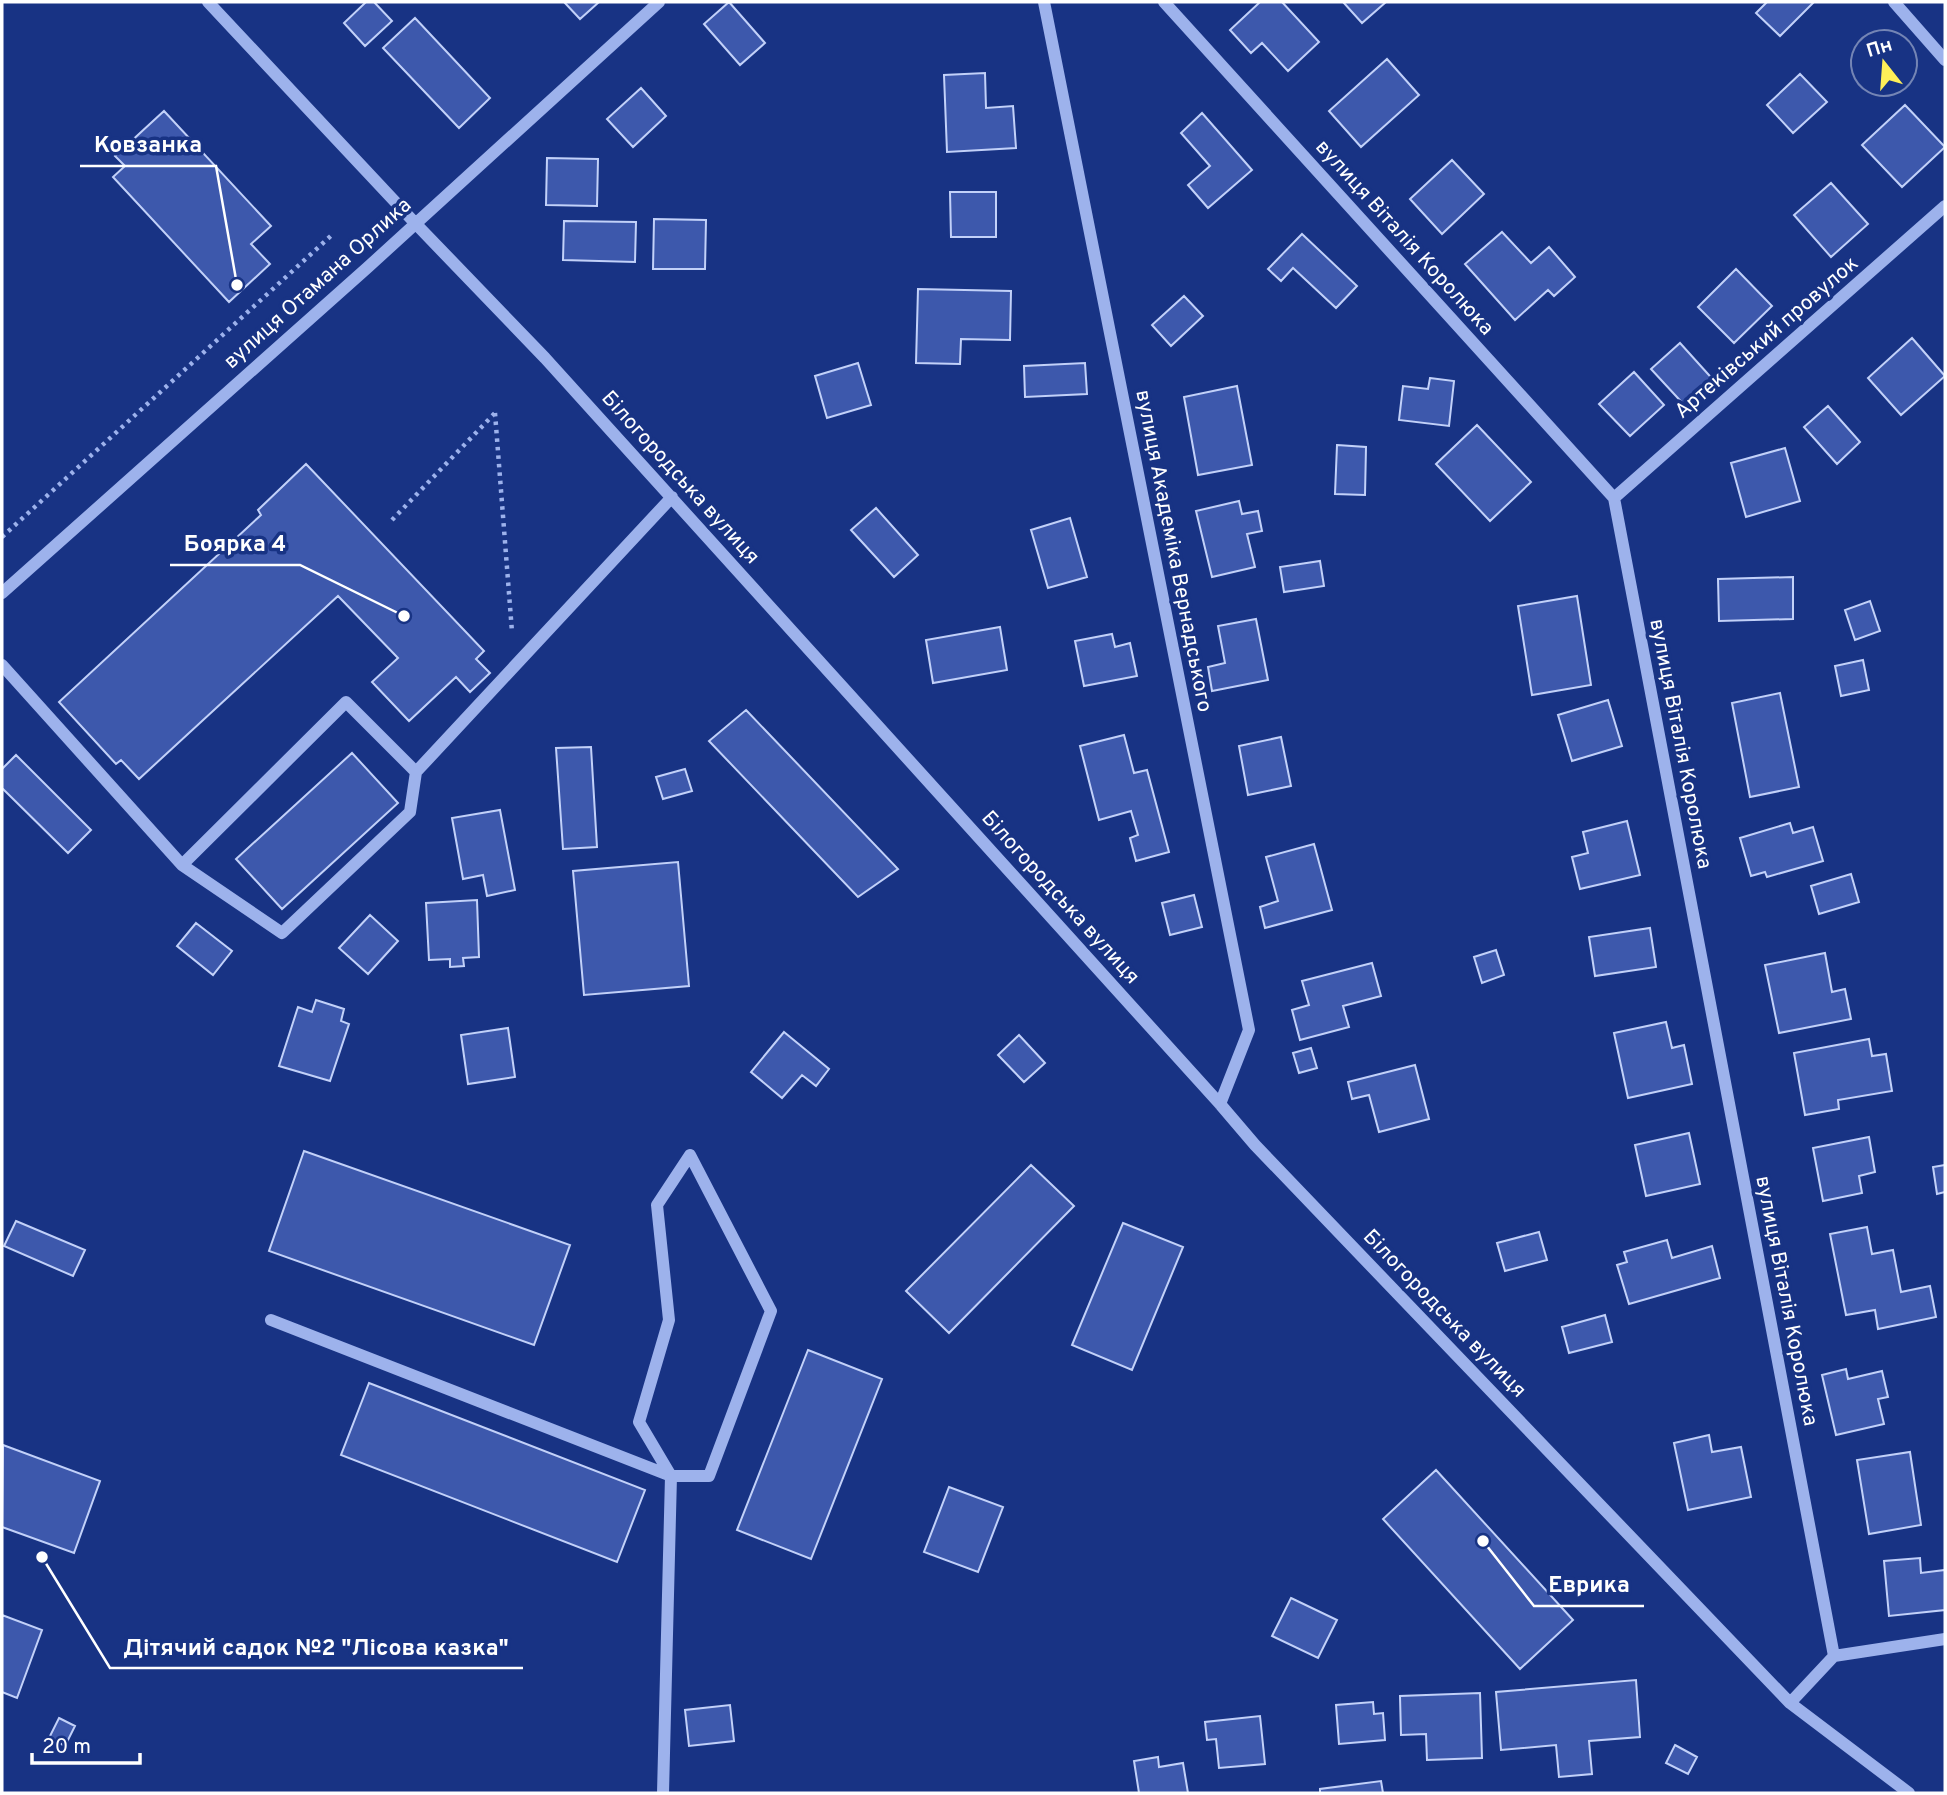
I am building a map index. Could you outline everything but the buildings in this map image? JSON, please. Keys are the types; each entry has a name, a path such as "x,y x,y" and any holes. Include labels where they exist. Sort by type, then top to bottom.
{"street":[{"name":"Білогородська вулиця","path":"208,2 545,358 1264,1154 1790,1703 1907,1793"},
{"name":"вулиця Отамана Орлика","path":"2,593 659,2"},
{"name":"вулиця Академіка Вернадського","path":"1044,2 1248,1030 1220,1104"},
{"name":"вулиця Віталія Королюка","path":"1164,2 1614,498 1834,1656"},
{"path":"1894,2 1945,60"},
{"name":"Артеківський провулок","path":"1614,498 1945,206"},
{"path":"2,665 182,864 282,933 410,813 416,772 671,497"},
{"path":"182,864 346,702 416,772"},
{"path":"271,1320 671,1476 709,1476 771,1311 690,1155 657,1205 669,1320 639,1422 671,1476 663,1793"},
{"path":"1790,1703 1834,1656 1945,1639"}],"path":[{"path":"2,537 334,233"},
{"path":"392,520 495,413 515,665"}],"place":[{"name":"Ковзанка","path":"237,285"},
{"name":"Боярка 4","path":"404,616"},
{"name":"Еврика","path":"1483,1541"},
{"name":"Дітячий садок №2 \"Лісова казка\"","path":"42,1557"}]}
